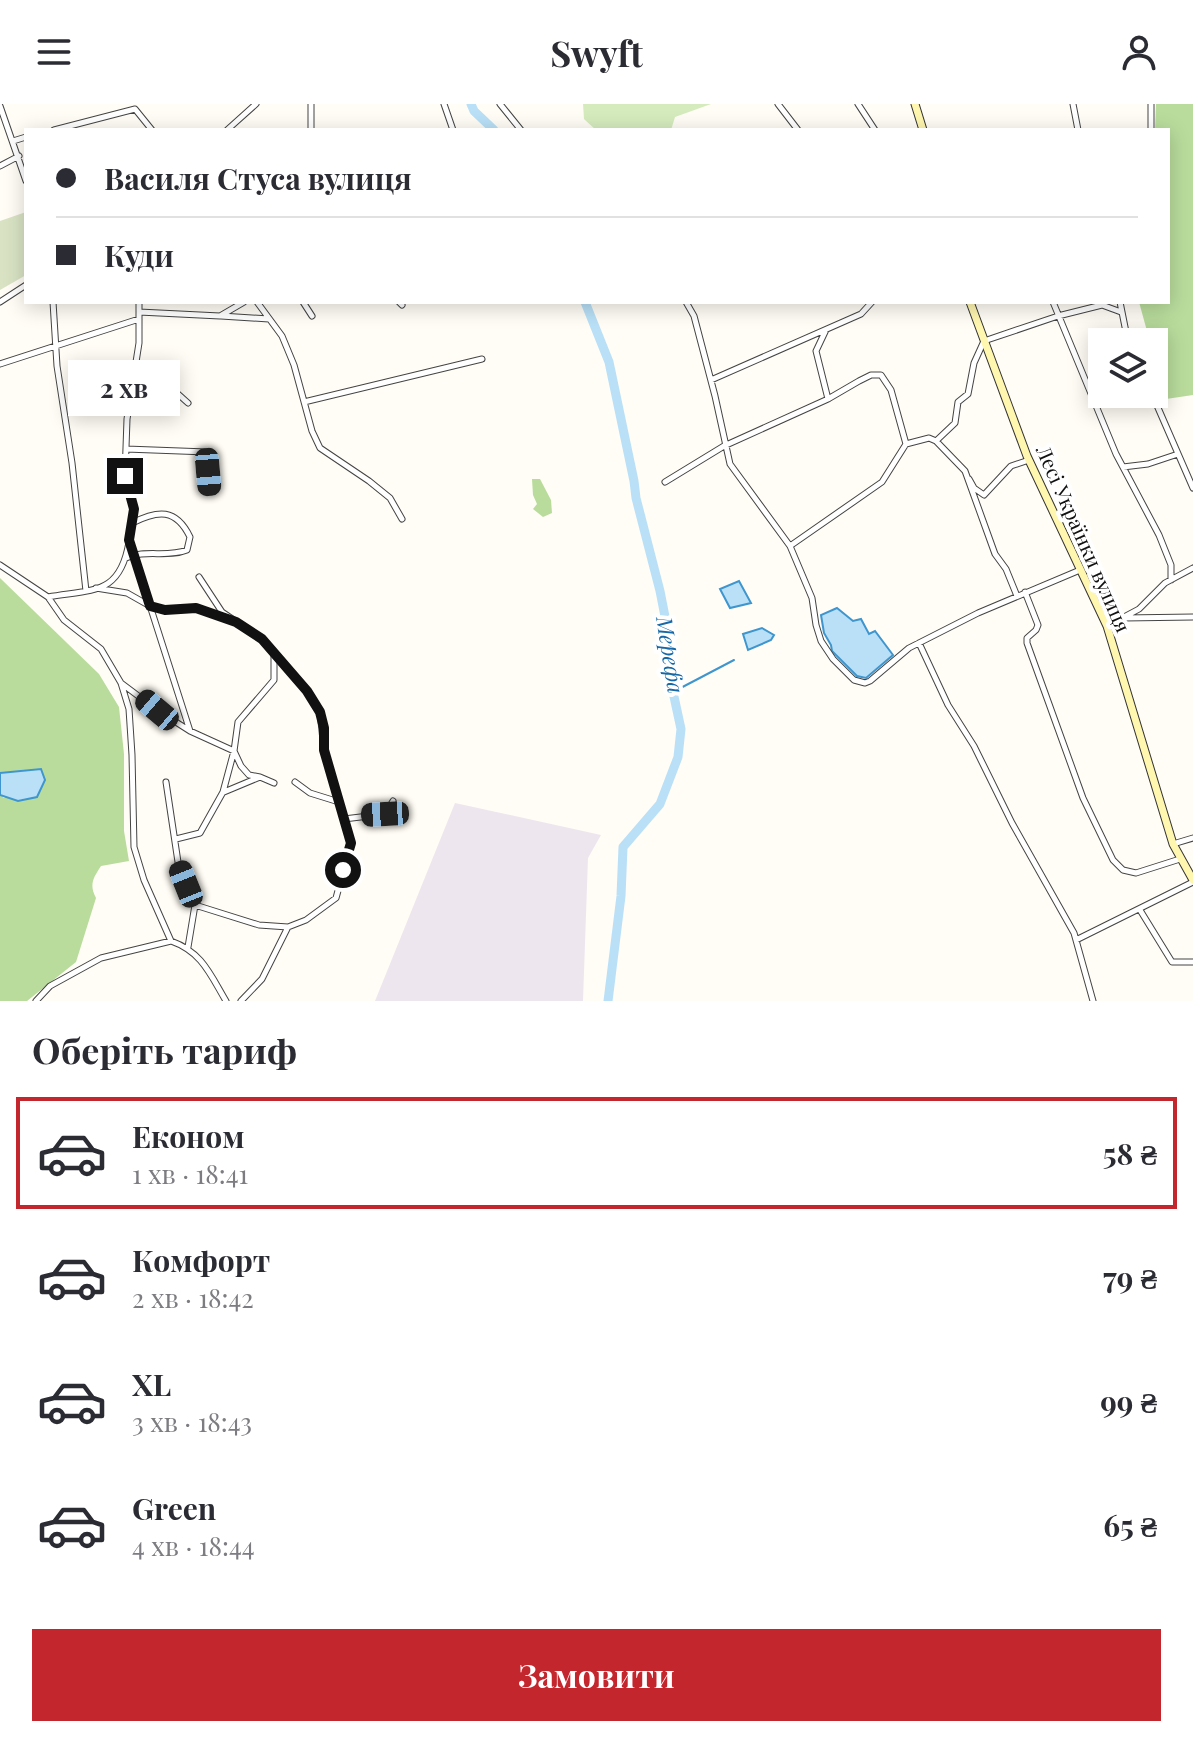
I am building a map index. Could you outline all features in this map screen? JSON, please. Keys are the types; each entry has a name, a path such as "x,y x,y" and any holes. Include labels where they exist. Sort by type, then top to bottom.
{"street":[{"path":"229,128 256,104"},
{"path":"311,104 311,128"},
{"path":"444,104 452,128"},
{"path":"500,104 519,128"},
{"path":"778,104 796,128"},
{"path":"858,104 874,128"},
{"path":"915,104 922,128"},
{"path":"1073,104 1078,128"},
{"path":"1151,104 1151,128"},
{"path":"0,106 24,173"},
{"path":"62,128 135,109 150,128"},
{"path":"917,128 920,120"},
{"path":"13,141 24,138"},
{"path":"0,166 19,156"},
{"path":"13,161 23,169"},
{"path":"0,302 24,286"},
{"path":"53,304 86,591"},
{"path":"48,597 109,585 119,576 126,558 134,509 125,476 127,419 135,367 139,304"},
{"path":"220,316 241,304"},
{"path":"258,304 282,336 320,448 390,498 402,519"},
{"path":"304,304 312,316"},
{"path":"687,304 694,316 730,464 790,546 812,598 821,641 833,659 854,680 870,681 909,648 1025,592 1081,570"},
{"path":"711,380 861,314 870,304"},
{"name":"Лесі Українки вулиця","path":"971,304 1029,460 1107,626 1173,844 1193,881"},
{"path":"1054,304 1123,467 1159,535 1171,565 1171,580"},
{"path":"1120,304 1125,328"},
{"path":"936,441 955,423 958,402 968,394 974,363 984,341 1102,305 1121,312"},
{"path":"0,364 139,316 269,319"},
{"path":"825,330 816,351 828,399"},
{"path":"304,402 482,359"},
{"path":"135,367 188,403"},
{"path":"665,482 724,446 828,399 871,375 881,375 891,390 906,444"},
{"path":"1158,408 1193,488"},
{"path":"790,546 882,482 906,444 929,438 936,441 965,471 974,488 984,495 1011,466 1029,460"},
{"path":"126,449 207,452 210,491"},
{"path":"1123,467 1148,464 1178,454"},
{"path":"965,471 995,554 1006,569 1017,596"},
{"path":"126,558 176,554 187,550 190,537 184,524 167,514 153,513 132,523"},
{"path":"129,540 190,731"},
{"path":"0,565 48,597 64,620 101,649 121,683 129,709 134,847 144,880 171,941"},
{"path":"1107,626 1139,609 1171,580 1193,568"},
{"path":"195,905 259,925 288,927 306,920 336,898 351,843 324,750 320,712 307,691 262,639 222,612 199,577"},
{"path":"96,588 127,593 150,606 165,610 196,608 236,622"},
{"path":"1025,592 1038,625 1027,638 1027,643 1083,798 1113,860 1123,870 1136,873 1180,859"},
{"path":"1123,618 1193,617"},
{"path":"919,643 948,705 974,746 1076,940 1093,1001"},
{"path":"176,839 200,833 223,792 238,722 274,680 274,654"},
{"path":"121,683 190,731 234,751 249,775 274,783"},
{"path":"223,792 260,777"},
{"path":"166,782 178,862 195,905 188,947"},
{"path":"295,782 310,793 340,803"},
{"path":"344,819 385,814 393,801"},
{"path":"1173,844 1193,838"},
{"path":"1076,940 1193,881"},
{"path":"1140,910 1172,962 1193,962"},
{"path":"241,1001 262,979 288,927"},
{"path":"36,1001 50,986 101,958 171,941 188,947 201,958 226,1001"},
{"path":"45,993 50,1001"}],"shaded area":[{"path":"455,803 601,835 588,858 583,1001 375,1001"}],"green space":[{"path":"583,104 711,104 675,117 672,128 594,128 584,119"},
{"path":"1156,104 1193,104 1193,395 1168,399 1168,328 1146,328 1140,304 1170,304 1170,128 1155,128"},
{"path":"24,213 24,276 0,290 0,221"},
{"path":"532,479 540,479 551,500 552,513 543,517 533,509 537,504"},
{"path":"0,578 99,674 119,707 124,754 124,831 129,861 101,866 93,882 96,898 76,962 27,1001 0,1001 0,795 4,798 41,769 0,773"}],"water":[{"path":"739,581 751,603 730,608 720,589"},
{"path":"837,608 853,621 861,619 869,634 875,631 893,655 866,678 857,676 832,651 824,633 821,615"},
{"path":"762,628 774,635 771,640 748,650 743,634"},
{"path":"41,769 45,780 37,797 18,801 0,795 0,773"}],"waterway":[{"name":"Мерефа","path":"471,104 492,128"},
{"name":"Мерефа","path":"586,304 609,362 636,498 671,647 673,692 681,729 678,757 660,804 623,847 621,896 608,1001"},
{"path":"673,692 734,660"}],"route":[{"path":"125,476 134,509 129,540 150,606 165,610 196,608 243,626 262,639 307,691 320,712 324,750 351,843 343,870"}]}
